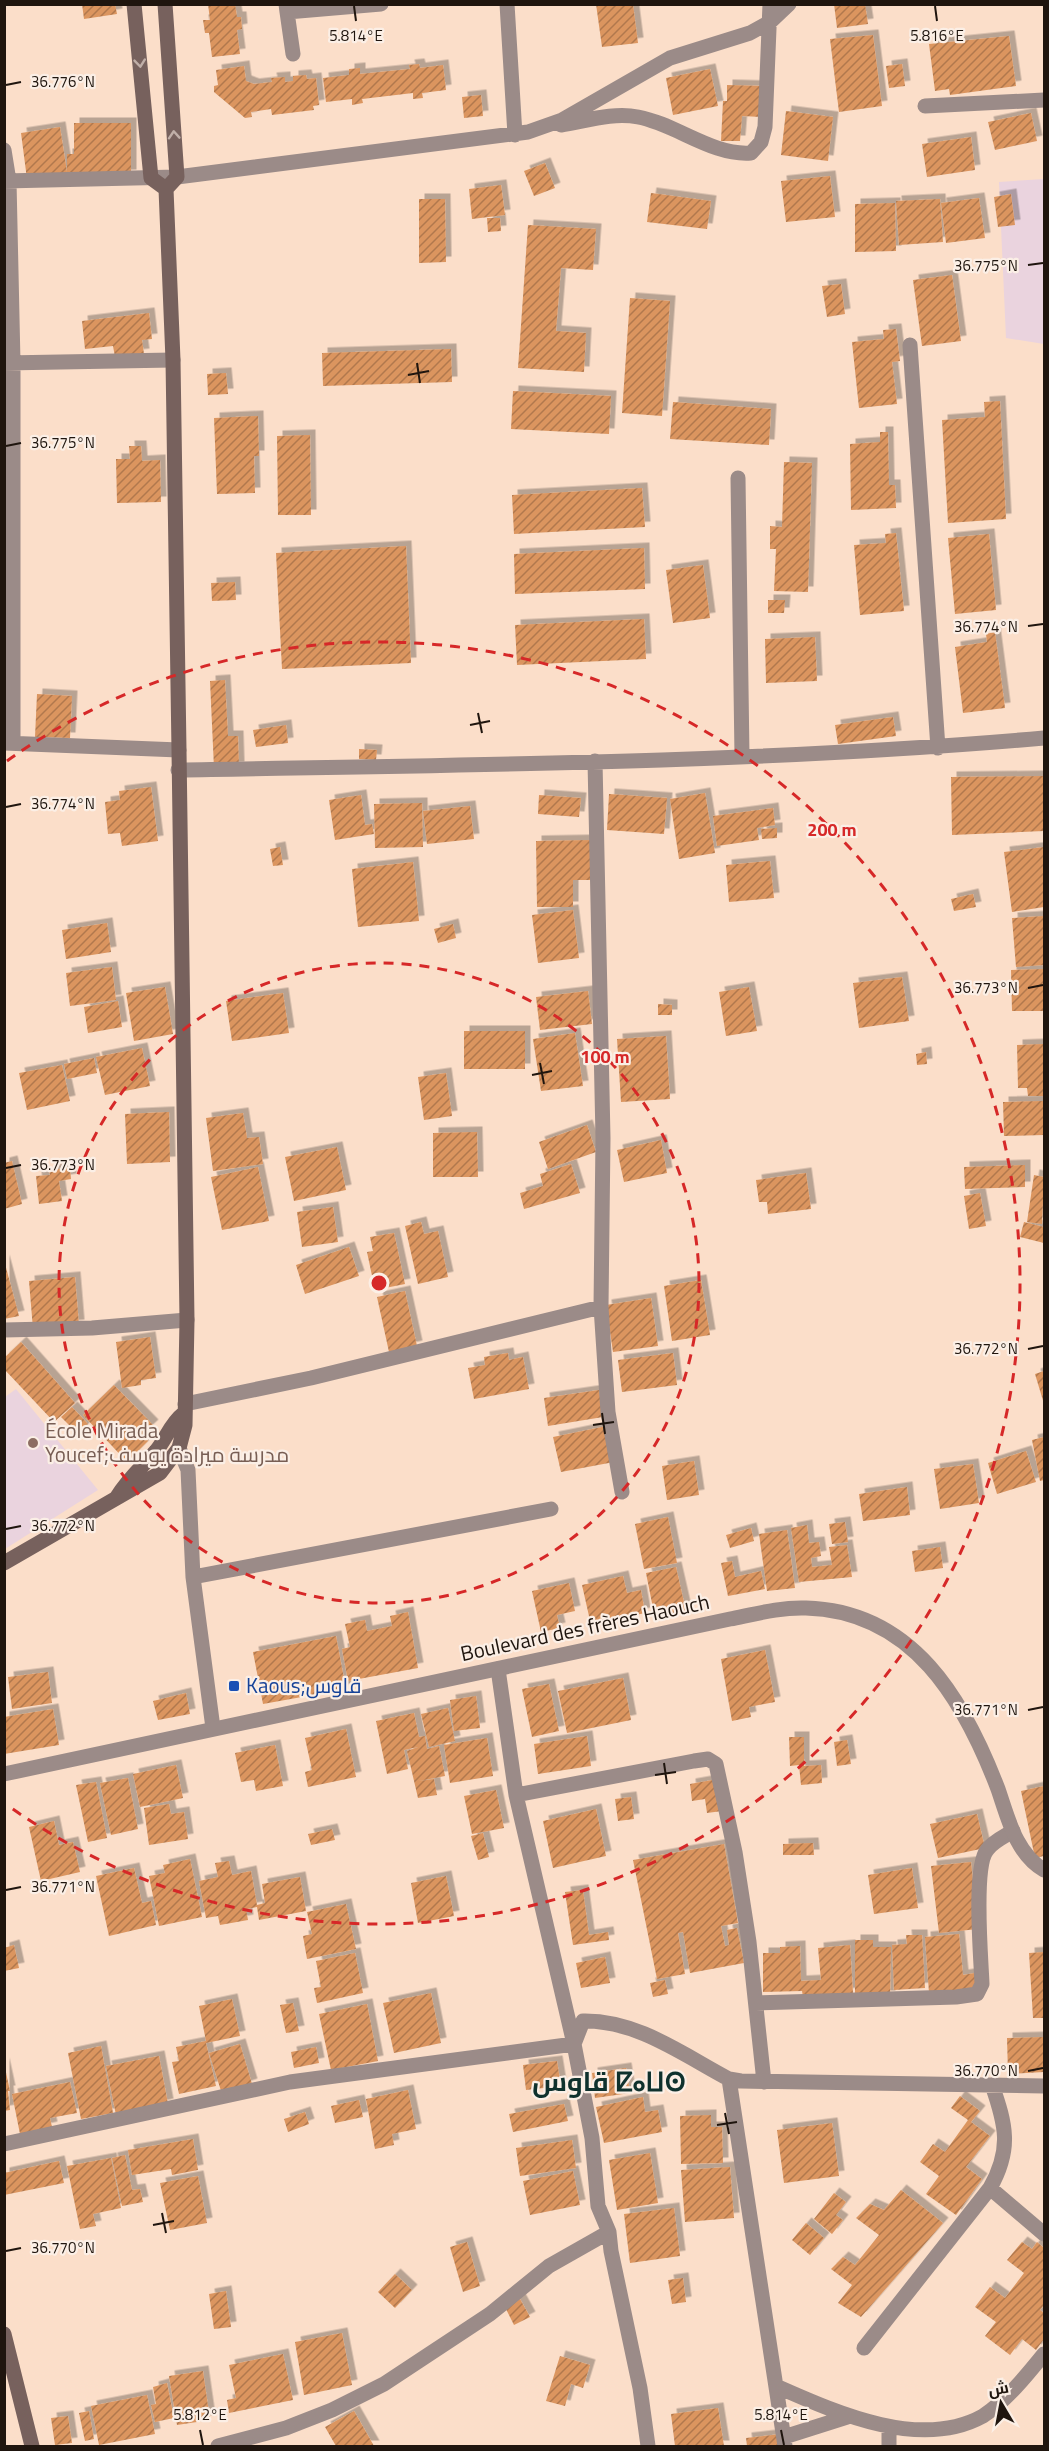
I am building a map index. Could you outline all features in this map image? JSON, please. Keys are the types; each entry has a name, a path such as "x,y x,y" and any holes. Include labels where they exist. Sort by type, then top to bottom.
{"main road":[{"path":"134,4 151,178 166,189"},
{"path":"4,1563 160,1473 179,1448 185,1425 187,1320 179,750 173,360 166,189 177,177 165,4"},
{"path":"117,1497 127,1480 163,1441 184,1409"},
{"path":"4,2334 32,2446"}],"street":[{"path":"293,54 287,8 381,4"},
{"path":"507,4 515,135"},
{"path":"7,181 177,177 515,135 624,114 661,123 723,149 751,153 760,142 765,127 770,4"},
{"path":"548,127 656,65 683,53 750,33 770,22 789,4"},
{"path":"925,106 1044,100"},
{"path":"4,150 7,181 9,363 9,743 179,750"},
{"path":"910,345 938,748"},
{"path":"9,363 173,360"},
{"path":"738,478 742,756"},
{"path":"178,770 742,756 938,748 1044,738"},
{"path":"595,761 603,1138 601,1307 608,1412 622,1492"},
{"path":"184,1409 601,1307"},
{"path":"4,1330 92,1328 187,1320"},
{"path":"179,1448 188,1470 193,1577 213,1728"},
{"path":"193,1577 551,1509"},
{"name":"Boulevard des frères Haouch","path":"4,1774 782,1609 815,1608 858,1616 901,1640 934,1672 952,1694 981,1747 1022,1849 1044,1870"},
{"path":"498,1669 516,1795 574,2044 592,2138 598,2206 609,2232 640,2388 648,2446"},
{"path":"516,1795 694,1761 714,1762 718,1768 735,1852 756,2003 764,2082"},
{"path":"756,2003 977,1994 982,1986 980,1894 982,1861 987,1849 1013,1831"},
{"path":"574,2044 583,2021 614,2023 639,2030 729,2079 764,2082 1044,2086"},
{"path":"4,2144 290,2082 574,2044"},
{"path":"729,2079 784,2442 847,2417"},
{"path":"864,2348 990,2188 1001,2169 1006,2144 1003,2116 992,2085"},
{"path":"990,2188 1044,2234"},
{"path":"218,2446 286,2428 332,2410 384,2384 490,2313 549,2266 609,2232"},
{"path":"776,2386 847,2417 889,2428 920,2431 951,2428 982,2416 1013,2388 1044,2354"},
{"path":"889,2428 890,2446"}],"shaded area":[{"path":"1044,179 1044,344 1006,338 999,182"},
{"name":"École Mirada Youcef;مدرسة ميرادة يوسف","path":"16,1389 98,1490 5,1549 5,1397"}],"building":[{"path":"82,4 115,4 117,14 84,19"},
{"path":"208,4 235,4 237,17 241,17 242,29 237,30 240,54 212,57 209,33 205,33 203,20 210,20"},
{"path":"596,4 633,4 638,43 602,47"},
{"path":"834,4 865,4 868,24 837,28"},
{"path":"873,35 882,106 839,112 830,39"},
{"path":"1009,36 1016,86 950,95 949,89 935,91 929,44"},
{"path":"419,64 420,68 443,65 446,90 422,93 423,98 413,99 413,93 362,99 363,103 352,105 352,99 326,102 323,78 349,75 349,69 360,68 360,74 410,69 409,65"},
{"path":"902,64 905,86 889,88 886,66"},
{"path":"244,66 246,81 254,84 272,82 271,78 285,77 285,82 293,81 293,76 306,75 307,79 316,78 319,105 313,106 314,110 272,115 271,109 251,112 252,117 245,118 214,92 214,86 218,85 216,70"},
{"path":"710,69 718,106 673,115 666,78"},
{"path":"727,85 763,86 761,117 742,116 740,141 721,141 723,101 727,101"},
{"path":"481,95 483,116 464,118 462,97"},
{"path":"786,111 833,117 828,161 781,155"},
{"path":"1031,113 1037,141 995,150 988,122"},
{"path":"74,123 131,123 131,175 27,179 21,133 60,127 67,172 67,154 74,154"},
{"path":"971,137 975,170 927,177 922,144"},
{"path":"545,163 555,188 534,196 524,171"},
{"path":"830,176 835,217 786,222 781,181"},
{"path":"501,185 505,215 472,219 469,189"},
{"path":"651,193 711,201 707,229 647,222"},
{"path":"1011,194 1015,225 998,227 994,197"},
{"path":"979,198 985,238 946,243 941,203"},
{"path":"419,199 445,199 446,262 419,263"},
{"path":"940,199 943,242 899,245 896,201"},
{"path":"895,203 896,251 855,252 855,204"},
{"path":"487,218 500,218 501,231 488,232"},
{"path":"528,225 596,229 593,270 561,268 556,331 586,333 584,372 518,368"},
{"path":"952,275 961,341 922,346 913,280"},
{"path":"841,284 845,314 827,317 822,286"},
{"path":"630,298 670,301 662,416 622,413"},
{"path":"149,313 152,339 142,340 144,354 115,357 113,346 85,349 82,321"},
{"path":"896,329 900,361 892,362 897,404 859,408 852,342 884,339 883,330"},
{"path":"451,349 452,382 323,386 322,353"},
{"path":"226,373 228,394 208,395 207,374"},
{"path":"513,391 611,396 609,434 511,429"},
{"path":"1000,401 1006,519 948,523 942,420 985,417 984,402"},
{"path":"673,402 771,409 769,445 670,439"},
{"path":"258,416 259,456 254,456 255,493 217,494 214,418"},
{"path":"880,432 888,432 889,485 895,485 896,508 851,510 850,444 880,442"},
{"path":"310,435 311,515 278,515 277,436"},
{"path":"129,446 141,446 142,461 160,460 161,502 117,503 116,459 130,459"},
{"path":"784,462 812,463 808,592 774,591 776,549 770,549 770,526 782,527"},
{"path":"642,488 645,527 514,534 512,495"},
{"path":"896,533 904,611 860,615 854,545 886,543 885,534"},
{"path":"989,534 996,610 955,614 948,538"},
{"path":"406,546 411,663 282,669 276,553"},
{"path":"644,548 645,589 515,594 514,554"},
{"path":"703,565 710,618 673,623 666,570"},
{"path":"235,582 236,600 212,601 211,583"},
{"path":"768,600 785,600 784,613 768,613"},
{"path":"644,619 646,659 517,665 515,625"},
{"path":"995,632 1005,708 963,713 955,647 987,642 986,634"},
{"path":"815,637 817,681 766,683 765,639"},
{"path":"225,680 228,736 238,736 239,767 214,768 210,681"},
{"path":"37,694 72,696 70,738 35,737"},
{"path":"893,717 896,736 838,744 835,725"},
{"path":"286,725 288,743 256,747 253,730"},
{"path":"359,749 377,750 376,760 359,759"},
{"path":"1044,776 1044,831 952,835 951,777"},
{"path":"151,787 158,841 122,846 120,833 108,834 105,802 120,800 119,791"},
{"path":"705,793 715,853 679,859 670,799"},
{"path":"609,794 667,798 664,834 607,830"},
{"path":"361,795 365,825 372,824 374,834 335,840 329,800"},
{"path":"539,795 581,798 579,817 538,814"},
{"path":"422,803 423,847 375,848 374,804"},
{"path":"470,806 474,839 427,844 423,811"},
{"path":"773,808 775,825 757,828 759,840 717,846 713,816"},
{"path":"777,828 777,838 762,839 761,829"},
{"path":"592,840 592,880 573,880 573,907 537,907 536,841"},
{"path":"280,847 283,865 273,866 270,849"},
{"path":"1044,847 1044,907 1012,912 1004,852"},
{"path":"770,861 774,898 729,902 726,865"},
{"path":"413,862 419,921 358,927 352,869"},
{"path":"973,894 976,907 954,911 951,899"},
{"path":"573,910 579,958 538,963 532,915"},
{"path":"1044,916 1044,965 1016,967 1012,918"},
{"path":"107,923 111,952 66,959 62,930"},
{"path":"453,924 456,938 438,943 434,929"},
{"path":"112,967 116,1000 70,1006 66,973"},
{"path":"1044,969 1044,1011 1012,1011 1011,970"},
{"path":"902,977 909,1021 859,1028 853,983"},
{"path":"165,987 173,1034 134,1041 126,993"},
{"path":"749,987 757,1031 726,1036 719,992"},
{"path":"588,991 592,1024 540,1030 536,997"},
{"path":"283,993 289,1033 232,1041 226,1001"},
{"path":"118,1001 122,1027 88,1033 84,1007"},
{"path":"658,1004 672,1005 672,1015 658,1015"},
{"path":"464,1031 525,1031 525,1069 464,1069"},
{"path":"575,1033 583,1086 541,1091 533,1039"},
{"path":"666,1036 670,1099 621,1102 617,1039"},
{"path":"1044,1044 1044,1096 1028,1096 1027,1088 1018,1088 1017,1045"},
{"path":"142,1048 150,1086 105,1095 96,1057"},
{"path":"926,1052 927,1064 917,1065 916,1054"},
{"path":"94,1058 97,1073 67,1079 64,1064"},
{"path":"62,1065 70,1101 27,1110 19,1073"},
{"path":"446,1073 452,1116 424,1120 418,1077"},
{"path":"1044,1101 1044,1135 1004,1136 1003,1102"},
{"path":"169,1112 170,1162 127,1164 125,1114"},
{"path":"243,1113 247,1138 259,1137 263,1164 213,1171 206,1118"},
{"path":"587,1125 596,1152 548,1169 539,1142"},
{"path":"477,1132 478,1177 433,1177 433,1133"},
{"path":"661,1140 667,1173 624,1182 617,1150"},
{"path":"337,1147 346,1190 294,1201 285,1157"},
{"path":"12,1161 22,1204 4,1209 4,1163"},
{"path":"571,1164 580,1193 524,1209 520,1193 543,1186 540,1174"},
{"path":"1025,1165 1025,1187 965,1189 964,1167"},
{"path":"258,1167 269,1221 222,1230 211,1177"},
{"path":"70,1168 71,1179 59,1181 62,1201 39,1204 36,1176 50,1175 49,1170"},
{"path":"806,1173 811,1209 768,1214 767,1202 759,1202 756,1180"},
{"path":"1034,1175 1044,1177 1042,1224 1027,1222"},
{"path":"980,1193 986,1226 969,1229 964,1196"},
{"path":"333,1207 338,1242 302,1247 297,1212"},
{"path":"421,1222 424,1234 438,1231 448,1277 418,1284 405,1226"},
{"path":"1024,1222 1044,1227 1044,1243 1020,1237"},
{"path":"394,1233 405,1284 375,1290 367,1252 373,1251 370,1237"},
{"path":"349,1247 359,1276 305,1294 296,1265"},
{"path":"4,1260 19,1316 4,1319"},
{"path":"75,1277 79,1325 33,1329 29,1281"},
{"path":"701,1280 710,1335 672,1341 664,1286"},
{"path":"405,1291 417,1346 389,1352 377,1297"},
{"path":"651,1298 658,1346 613,1352 606,1305"},
{"path":"150,1337 156,1378 141,1380 141,1385 122,1388 116,1342"},
{"path":"21,1342 75,1403 54,1422 4,1369 4,1358"},
{"path":"508,1353 509,1360 523,1357 529,1389 474,1399 468,1368 485,1365 484,1357"},
{"path":"673,1353 677,1385 622,1392 618,1360"},
{"path":"1044,1371 1044,1404 1035,1374"},
{"path":"114,1385 153,1425 142,1435 148,1441 127,1462 83,1415"},
{"path":"599,1390 603,1417 548,1426 544,1398"},
{"path":"72,1407 88,1424 78,1434 61,1417"},
{"path":"607,1426 614,1462 561,1472 553,1437"},
{"path":"1044,1437 1044,1480 1040,1481 1032,1440"},
{"path":"1026,1451 1036,1482 997,1494 988,1463"},
{"path":"694,1461 699,1495 667,1500 662,1466"},
{"path":"973,1464 979,1503 940,1509 934,1469"},
{"path":"907,1487 910,1515 863,1521 859,1494"},
{"path":"668,1517 677,1563 644,1569 635,1524"},
{"path":"845,1522 848,1542 832,1544 829,1524"},
{"path":"807,1525 809,1543 819,1542 821,1556 811,1558 812,1567 832,1565 829,1547 847,1545 852,1577 799,1582 791,1528"},
{"path":"751,1528 754,1541 730,1548 726,1535"},
{"path":"787,1530 795,1588 767,1591 759,1534"},
{"path":"940,1547 943,1568 915,1572 912,1551"},
{"path":"732,1561 735,1577 761,1571 765,1589 728,1596 721,1563"},
{"path":"676,1567 686,1611 655,1618 646,1573"},
{"path":"623,1576 627,1593 641,1590 645,1613 591,1625 582,1585"},
{"path":"569,1583 575,1611 557,1615 560,1628 541,1632 532,1591"},
{"path":"408,1612 418,1668 348,1681 342,1649 350,1647 345,1624 365,1620 367,1631 392,1626 390,1616"},
{"path":"336,1636 346,1689 263,1704 253,1652"},
{"path":"765,1650 775,1702 749,1707 751,1717 732,1721 721,1659"},
{"path":"48,1672 52,1703 12,1709 8,1677"},
{"path":"623,1678 631,1720 567,1733 558,1691"},
{"path":"549,1684 559,1731 532,1737 522,1689"},
{"path":"186,1693 190,1714 158,1720 153,1701"},
{"path":"476,1696 480,1728 454,1731 450,1700"},
{"path":"448,1708 455,1741 429,1747 421,1714"},
{"path":"53,1709 59,1745 4,1754 4,1717"},
{"path":"414,1713 419,1737 425,1736 427,1749 439,1746 445,1776 419,1781 434,1779 437,1795 418,1798 407,1751 418,1747 404,1750 408,1769 387,1774 376,1721"},
{"path":"346,1729 356,1777 308,1787 305,1772 312,1770 305,1738"},
{"path":"587,1736 591,1766 538,1774 534,1744"},
{"path":"789,1737 804,1737 804,1766 821,1765 822,1783 801,1785 799,1765 790,1766"},
{"path":"487,1738 493,1776 450,1783 444,1745"},
{"path":"847,1740 851,1764 837,1766 834,1742"},
{"path":"275,1745 283,1786 256,1791 254,1780 241,1782 235,1753"},
{"path":"176,1765 183,1798 140,1807 133,1774"},
{"path":"128,1778 138,1829 111,1835 100,1783"},
{"path":"718,1779 722,1811 707,1813 705,1799 692,1801 690,1784"},
{"path":"96,1782 107,1838 88,1842 76,1785"},
{"path":"1044,1786 1044,1856 1035,1858 1021,1791"},
{"path":"496,1790 504,1828 472,1834 464,1796"},
{"path":"631,1797 634,1819 618,1821 615,1799"},
{"path":"169,1804 171,1814 184,1812 188,1839 149,1845 144,1808"},
{"path":"596,1809 606,1856 553,1868 543,1821"},
{"path":"977,1814 985,1848 938,1858 930,1824"},
{"path":"54,1821 59,1845 73,1842 80,1872 41,1881 29,1827"},
{"path":"332,1829 335,1840 311,1845 308,1834"},
{"path":"483,1833 489,1857 478,1860 471,1836"},
{"path":"813,1843 814,1855 783,1855 783,1844"},
{"path":"724,1844 738,1923 721,1926 725,1946 729,1945 727,1930 737,1928 744,1963 690,1973 683,1932 678,1933 685,1974 657,1979 633,1860"},
{"path":"190,1859 202,1917 159,1926 149,1876 165,1873 163,1865"},
{"path":"229,1861 232,1875 251,1871 257,1905 265,1903 262,1884 300,1877 306,1911 259,1920 257,1907 246,1909 248,1920 220,1925 218,1916 206,1918 199,1881 218,1877 215,1863"},
{"path":"971,1862 978,1929 939,1933 931,1866"},
{"path":"134,1868 142,1903 151,1901 156,1925 109,1936 96,1876"},
{"path":"912,1868 918,1908 874,1914 868,1875"},
{"path":"446,1876 454,1916 418,1923 411,1883"},
{"path":"583,1890 589,1935 608,1932 609,1940 573,1945 565,1892"},
{"path":"346,1904 356,1949 307,1959 303,1936 312,1934 307,1912"},
{"path":"959,1934 963,1975 975,1973 976,1992 929,1993 925,1937"},
{"path":"906,1935 922,1935 925,1988 894,1990 892,1945 907,1944"},
{"path":"855,1940 873,1940 873,1947 891,1947 890,1996 855,1996"},
{"path":"14,1945 19,1968 4,1971 4,1948"},
{"path":"850,1945 853,1993 803,1997 802,1991 763,1992 763,1953 780,1953 780,1947 800,1946 801,1981 821,1980 818,1948"},
{"path":"1044,1952 1044,2018 1033,2018 1029,1953"},
{"path":"355,1953 363,1993 317,2003 314,1988 321,1987 316,1961"},
{"path":"605,1957 610,1983 581,1988 576,1963"},
{"path":"665,1980 668,1994 653,1997 650,1983"},
{"path":"431,1993 441,2043 394,2053 383,2003"},
{"path":"232,1999 240,2036 206,2043 216,2086 179,2094 172,2062 179,2061 176,2047 206,2041 199,2006"},
{"path":"293,2003 299,2031 286,2033 280,2005"},
{"path":"367,2004 378,2061 331,2070 319,2014"},
{"path":"1044,2037 1044,2072 1008,2074 1007,2038"},
{"path":"240,2044 252,2084 222,2094 209,2053"},
{"path":"101,2046 113,2113 81,2119 68,2053"},
{"path":"316,2047 319,2063 294,2068 291,2052"},
{"path":"159,2056 168,2104 116,2115 106,2066"},
{"path":"557,2061 561,2086 526,2090 523,2065"},
{"path":"4,2063 10,2091 8,2091 10,2110 4,2111"},
{"path":"626,2068 630,2093 595,2098 592,2073"},
{"path":"70,2082 77,2113 50,2118 52,2127 20,2134 12,2094"},
{"path":"408,2090 416,2129 392,2134 394,2145 375,2149 366,2099"},
{"path":"960,2096 980,2111 971,2122 990,2136 966,2167 982,2179 956,2215 926,2194 939,2176 920,2162 933,2144 945,2152 968,2120 951,2108"},
{"path":"643,2097 645,2112 658,2110 662,2132 604,2143 596,2107"},
{"path":"359,2100 363,2117 335,2123 331,2106"},
{"path":"564,2104 568,2121 513,2132 509,2114"},
{"path":"305,2112 309,2124 288,2132 284,2119"},
{"path":"711,2115 711,2127 722,2127 723,2163 681,2164 680,2116"},
{"path":"832,2123 839,2176 784,2183 777,2130"},
{"path":"193,2139 198,2170 172,2175 171,2169 132,2175 128,2150"},
{"path":"572,2140 576,2168 520,2176 516,2148"},
{"path":"650,2153 658,2203 617,2210 609,2160"},
{"path":"125,2155 132,2190 140,2189 143,2202 122,2206 112,2158"},
{"path":"111,2158 121,2208 93,2214 96,2226 80,2229 67,2166"},
{"path":"59,2161 64,2183 4,2195 4,2173"},
{"path":"730,2167 734,2218 685,2222 681,2170"},
{"path":"573,2171 580,2205 530,2215 523,2181"},
{"path":"198,2176 207,2223 170,2230 160,2183"},
{"path":"901,2190 943,2223 861,2317 838,2303 852,2285 831,2269 843,2257 855,2265 879,2235 856,2218 870,2204 884,2210"},
{"path":"834,2193 846,2202 836,2215 843,2220 832,2234 814,2219"},
{"path":"674,2208 680,2256 630,2263 624,2214"},
{"path":"806,2223 824,2238 810,2255 792,2240"},
{"path":"467,2242 480,2286 463,2292 450,2247"},
{"path":"1022,2242 1032,2249 1037,2242 1044,2248 1044,2305 1040,2310 1044,2313 1044,2339 1036,2350 1022,2339 1010,2355 985,2336 996,2322 975,2307 990,2287 1005,2298 1024,2273 1007,2260"},
{"path":"395,2274 412,2290 395,2308 378,2292"},
{"path":"683,2278 686,2302 672,2304 668,2280"},
{"path":"226,2291 231,2327 214,2329 209,2294"},
{"path":"520,2299 530,2317 514,2325 505,2307"},
{"path":"342,2333 352,2385 304,2395 295,2342"},
{"path":"283,2354 293,2400 229,2413 227,2400 236,2398 229,2365"},
{"path":"560,2356 590,2365 583,2388 571,2384 565,2406 546,2401"},
{"path":"203,2371 210,2420 177,2425 169,2376"},
{"path":"167,2383 174,2418 155,2422 151,2405 156,2404 153,2387"},
{"path":"147,2395 155,2434 99,2445 91,2406"},
{"path":"718,2408 724,2446 675,2446 671,2414"},
{"path":"89,2411 94,2439 85,2441 79,2413"},
{"path":"354,2411 374,2446 336,2446 325,2427"},
{"path":"68,2416 72,2443 55,2445 51,2418"},
{"path":"781,2434 783,2446 747,2446 746,2438"}],"place":[{"name":"École Mirada Youcef;مدرسة ميرادة يوسف","path":"33,1443"},
{"name":"Kaous;قاوس","path":"234,1686"}],"district":[{"name":"قاوس ⵇⴰⵡⵙ","path":"609,2082"}]}
